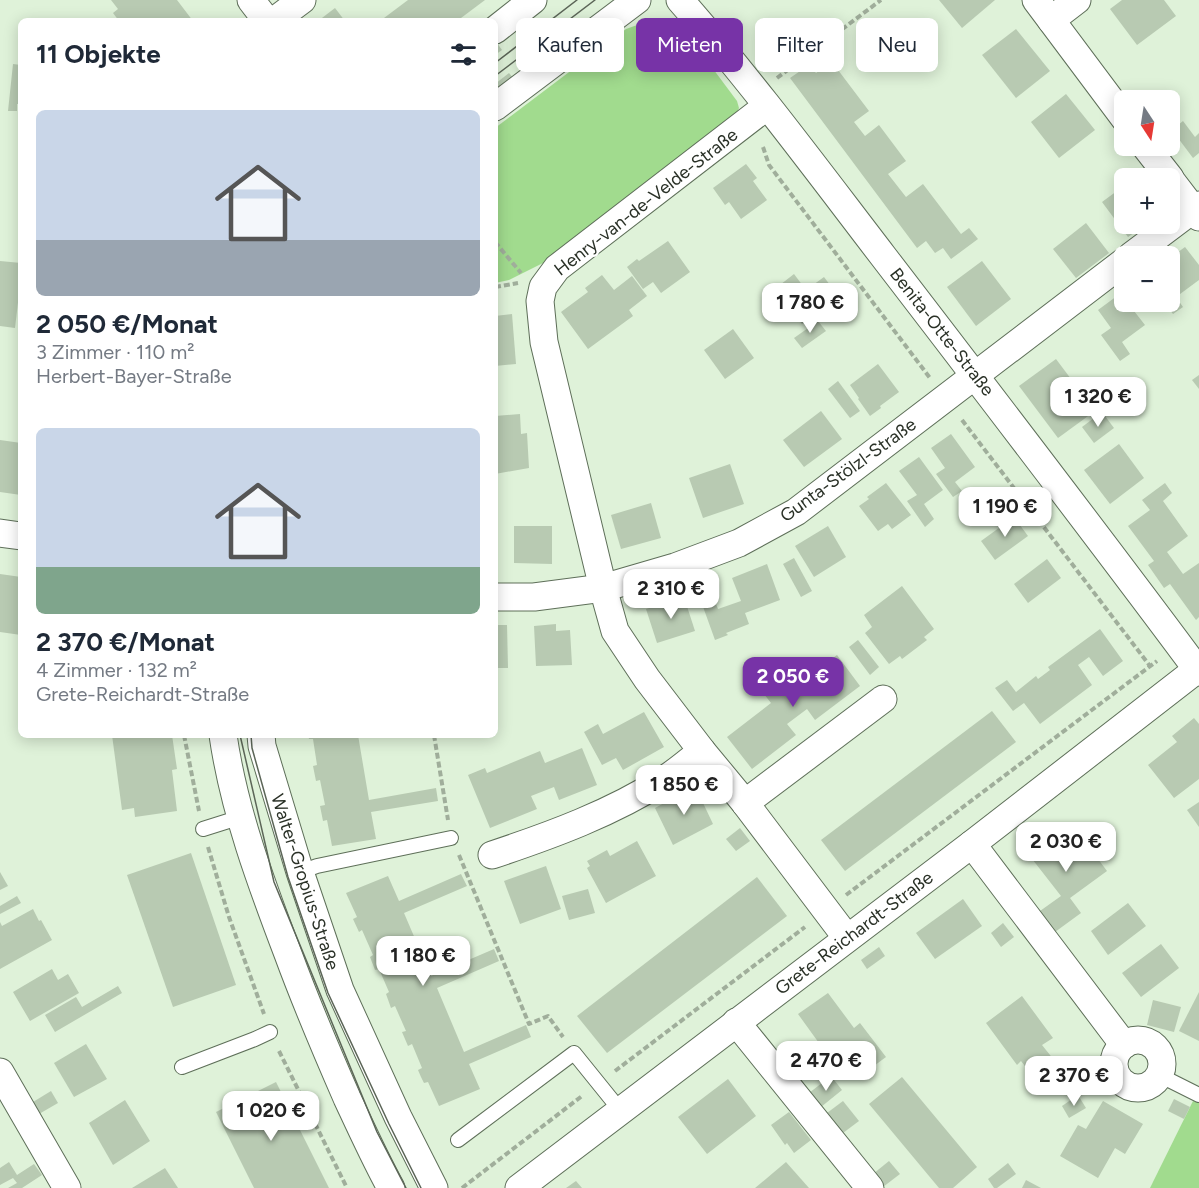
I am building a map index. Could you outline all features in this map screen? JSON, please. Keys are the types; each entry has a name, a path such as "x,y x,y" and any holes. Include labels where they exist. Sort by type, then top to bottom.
{"street":[{"path":"251,0 265,18"},
{"path":"278,18 302,0"},
{"path":"498,28 532,0"},
{"path":"498,105 637,0"},
{"name":"Benita-Otte-Straße","path":"680,0 713,38 759,106 975,375 1198,669"},
{"path":"1077,0 1043,10 1114,104"},
{"name":"Henry-van-de-Velde-Straße","path":"759,106 557,268 543,287 540,301 544,342 615,631 646,679 745,803 847,938"},
{"path":"1153,156 1162,168"},
{"path":"1146,246 1197,211 1180,191"},
{"name":"Gunta-Stölzl-Straße","path":"498,597 534,597 603,588 675,567 739,543 796,512 1114,269"},
{"path":"0,533 18,536"},
{"name":"Grete-Reichardt-Straße","path":"519,1188 1198,669"},
{"path":"745,803 883,699"},
{"name":"Walter-Gropius-Straße","path":"225,738 241,817 262,885 305,999 364,1135 392,1188"},
{"name":"Walter-Gropius-Straße","path":"261,738 300,872 340,990 434,1188"},
{"path":"492,855 604,813 665,779 702,751"},
{"path":"972,844 1124,1045"},
{"path":"736,1022 870,1188"},
{"path":"1136,1040 1144,1040 1161,1054 1163,1062 1159,1075 1152,1084 1137,1088 1122,1082 1114,1068 1118,1052 1124,1045 1136,1040"},
{"path":"0,1072 67,1188"}],"lane":[{"path":"203,829 241,817"},
{"path":"300,872 317,866 451,838"},
{"path":"182,1067 270,1032"},
{"path":"458,1140 574,1053 620,1110"},
{"path":"1159,1075 1199,1095"}],"path":[{"path":"881,0 759,106 769,165 1150,666"},
{"path":"498,246 527,280"},
{"path":"185,738 203,829 229,917 270,1032 347,1188"},
{"path":"434,738 451,838 529,1024 548,1016 574,1053"}],"green space":[{"path":"636,25 636,72 715,72 737,101 739,108 734,119 547,261 509,280 498,282 498,126 569,72 624,72 624,31"},
{"path":"1193,1101 1199,1103 1199,1188 1150,1188"}],"building":[{"path":"111,0 177,0 191,18 117,18 113,13 118,9"},
{"path":"408,0 485,0 461,18 384,18"},
{"path":"939,0 995,0 962,28"},
{"path":"1122,0 1164,0 1176,16 1137,45 1110,9"},
{"path":"335,8 343,18 322,18"},
{"path":"1016,29 1050,71 1016,98 982,55"},
{"path":"13,64 18,65 17,111 8,111"},
{"path":"799,72 840,72 869,111 854,122 865,136 879,125 906,161 888,174 906,197 923,184 961,234 969,228 978,239 951,259 943,248 935,253 926,241 917,248 790,78"},
{"path":"509,73 515,80 498,91 498,82"},
{"path":"1066,94 1095,130 1059,158 1031,122"},
{"path":"1183,121 1195,137 1199,133 1199,153 1193,158 1180,141 1180,123"},
{"path":"746,164 757,178 753,181 767,200 741,219 729,202 725,205 713,188"},
{"path":"1114,193 1114,218 1102,202"},
{"path":"1086,223 1109,253 1076,278 1053,249"},
{"path":"668,241 690,272 661,293 653,282 643,289 627,267"},
{"path":"1185,247 1199,265 1199,280 1180,294 1180,251"},
{"path":"0,261 18,263 18,302 15,328 0,326"},
{"path":"982,261 1011,299 976,326 947,287"},
{"path":"794,274 806,290 824,277 839,297 802,324 776,288"},
{"path":"602,275 614,290 632,276 647,296 629,310 633,316 588,349 561,312 588,292 585,288"},
{"path":"1114,298 1114,312 1135,312 1145,325 1122,342 1130,354 1120,361 1101,335 1111,328 1098,310"},
{"path":"512,314 516,364 498,366 498,316"},
{"path":"818,321 826,331 802,348 794,338"},
{"path":"733,329 754,358 725,379 704,350"},
{"path":"1056,359 1095,411 1058,438 1019,386"},
{"path":"878,364 899,392 870,416 850,385"},
{"path":"1199,375 1199,389 1192,380"},
{"path":"838,381 860,411 850,418 828,389"},
{"path":"821,411 842,439 804,467 783,440"},
{"path":"1102,412 1114,428 1094,443 1082,427"},
{"path":"520,414 521,434 527,433 529,468 498,473 498,416"},
{"path":"951,434 975,467 955,482 962,491 953,497 936,474 945,468 931,448"},
{"path":"0,440 18,443 18,495 0,492"},
{"path":"1119,444 1144,478 1110,504 1084,470"},
{"path":"919,457 943,490 924,504 934,519 925,527 907,501 917,495 899,471"},
{"path":"730,464 744,504 703,518 689,478"},
{"path":"886,483 911,515 892,529 888,524 878,531 859,506"},
{"path":"1165,483 1172,493 1163,501 1188,536 1167,552 1183,574 1199,563 1199,617 1196,620 1170,584 1164,588 1148,565 1154,561 1128,526 1150,510 1142,500"},
{"path":"651,503 661,538 621,549 611,515"},
{"path":"1014,517 1028,536 995,560 981,541"},
{"path":"514,526 552,526 552,564 514,563"},
{"path":"828,526 846,557 814,577 795,546"},
{"path":"794,558 812,591 801,597 783,564"},
{"path":"1047,559 1061,578 1028,603 1014,584"},
{"path":"767,564 780,600 745,613 749,624 715,640 702,604 714,599 718,609 741,601 732,578"},
{"path":"0,574 18,577 18,635 0,632"},
{"path":"902,586 934,629 924,637 927,640 902,659 900,656 889,664 865,633 872,627 864,615"},
{"path":"684,597 695,631 657,643 646,609"},
{"path":"556,624 556,631 570,630 572,665 536,666 534,626"},
{"path":"498,625 507,625 508,668 498,668"},
{"path":"1100,629 1123,661 1103,676 1089,657 1078,665 1092,685 1040,724 1024,703 1013,711 995,688 1007,680 1016,692 1036,676 1038,679 1050,670 1048,667"},
{"path":"858,640 879,667 870,675 849,647"},
{"path":"837,655 860,686 815,720 807,709 787,724 796,735 752,769 727,737 771,703 764,694 784,679 787,683 817,660 822,666"},
{"path":"992,711 1016,742 845,871 821,840"},
{"path":"644,712 664,747 623,770 616,758 602,765 584,732 598,724 603,734"},
{"path":"1194,718 1199,724 1199,779 1174,798 1148,765 1177,742 1172,736"},
{"path":"112,738 172,738 177,769 172,770 177,811 135,817 134,808 122,810"},
{"path":"359,738 369,800 436,788 438,801 371,812 376,839 332,846 327,820 323,821 320,806 325,805 320,780 316,781 313,766 317,765 313,739 309,739"},
{"path":"582,748 597,785 559,800 554,787 531,796 537,809 490,828 468,775 485,768 487,773 540,751 545,763"},
{"path":"695,786 713,824 673,845 655,808"},
{"path":"1199,802 1199,827 1187,810"},
{"path":"1071,823 1107,871 1070,898 1081,913 1055,932 1040,911 1061,896 1029,855"},
{"path":"740,828 750,841 736,851 726,839"},
{"path":"637,841 656,876 606,903 587,868 590,866 587,861 607,850 610,856"},
{"path":"191,853 236,985 173,1007 127,875"},
{"path":"546,866 561,909 520,924 504,881"},
{"path":"0,872 8,886 0,890"},
{"path":"461,874 467,886 404,913 431,976 494,949 499,961 437,988 464,1052 526,1025 531,1037 469,1064 480,1089 439,1106 428,1082 424,1083 421,1077 418,1070 422,1068 412,1044 408,1046 402,1032 406,1031 395,1006 391,1008 386,994 389,992 379,969 375,970 370,957 373,955 362,930 359,932 353,919 357,917 346,893 388,876 399,901"},
{"path":"757,877 787,916 607,1053 577,1016"},
{"path":"588,889 595,913 569,920 562,896"},
{"path":"17,896 21,903 0,914 0,906"},
{"path":"963,899 982,926 935,959 916,933"},
{"path":"1128,903 1146,926 1108,955 1091,931"},
{"path":"33,909 52,940 0,969 0,922 2,926"},
{"path":"1003,923 1014,937 1001,947 991,933"},
{"path":"1161,944 1179,968 1141,997 1122,973"},
{"path":"879,947 885,956 867,969 861,960"},
{"path":"52,969 58,980 68,974 79,993 30,1021 13,992"},
{"path":"118,986 122,993 55,1032 45,1015 76,997 82,1007"},
{"path":"1199,992 1199,1041 1179,1031"},
{"path":"828,993 854,1028 860,1023 886,1057 855,1080 830,1046 824,1050 798,1014"},
{"path":"1022,996 1053,1038 1042,1045 1066,1075 1045,1092 1021,1061 1017,1065 986,1023"},
{"path":"1153,1000 1181,1007 1174,1032 1147,1025"},
{"path":"86,1044 107,1079 74,1097 54,1063"},
{"path":"831,1076 842,1090 821,1107 809,1093"},
{"path":"902,1077 977,1167 953,1188 939,1188 869,1104"},
{"path":"728,1079 756,1116 707,1154 678,1117"},
{"path":"276,1082 329,1188 254,1188 216,1112"},
{"path":"51,1091 58,1103 39,1114 33,1102"},
{"path":"1078,1095 1086,1108 1069,1118 1062,1106"},
{"path":"1174,1099 1190,1107 1184,1119 1168,1111"},
{"path":"125,1100 150,1141 113,1165 89,1123"},
{"path":"843,1101 859,1121 843,1133 827,1113"},
{"path":"1103,1101 1143,1124 1125,1154 1115,1148 1098,1178 1060,1156 1078,1125 1086,1129"},
{"path":"789,1112 811,1140 794,1153 787,1143 785,1145 771,1125"},
{"path":"889,1161 900,1174 883,1187 873,1174"},
{"path":"9,1162 17,1175 34,1164 42,1175 22,1188 8,1188 17,1183 13,1178 0,1185 0,1168"},
{"path":"786,1162 809,1188 755,1188"},
{"path":"1008,1163 1016,1174 994,1188 988,1179"},
{"path":"165,1168 178,1188 132,1188"},
{"path":"1026,1180 1041,1188 1022,1188"},
{"path":"576,1181 582,1188 566,1188"}],"tram line":[{"path":"498,61 577,0"},
{"path":"498,74 595,0"},
{"path":"241,738 274,882 377,1132 406,1188"},
{"path":"251,738 252,748 288,877 328,993 421,1188"}]}
